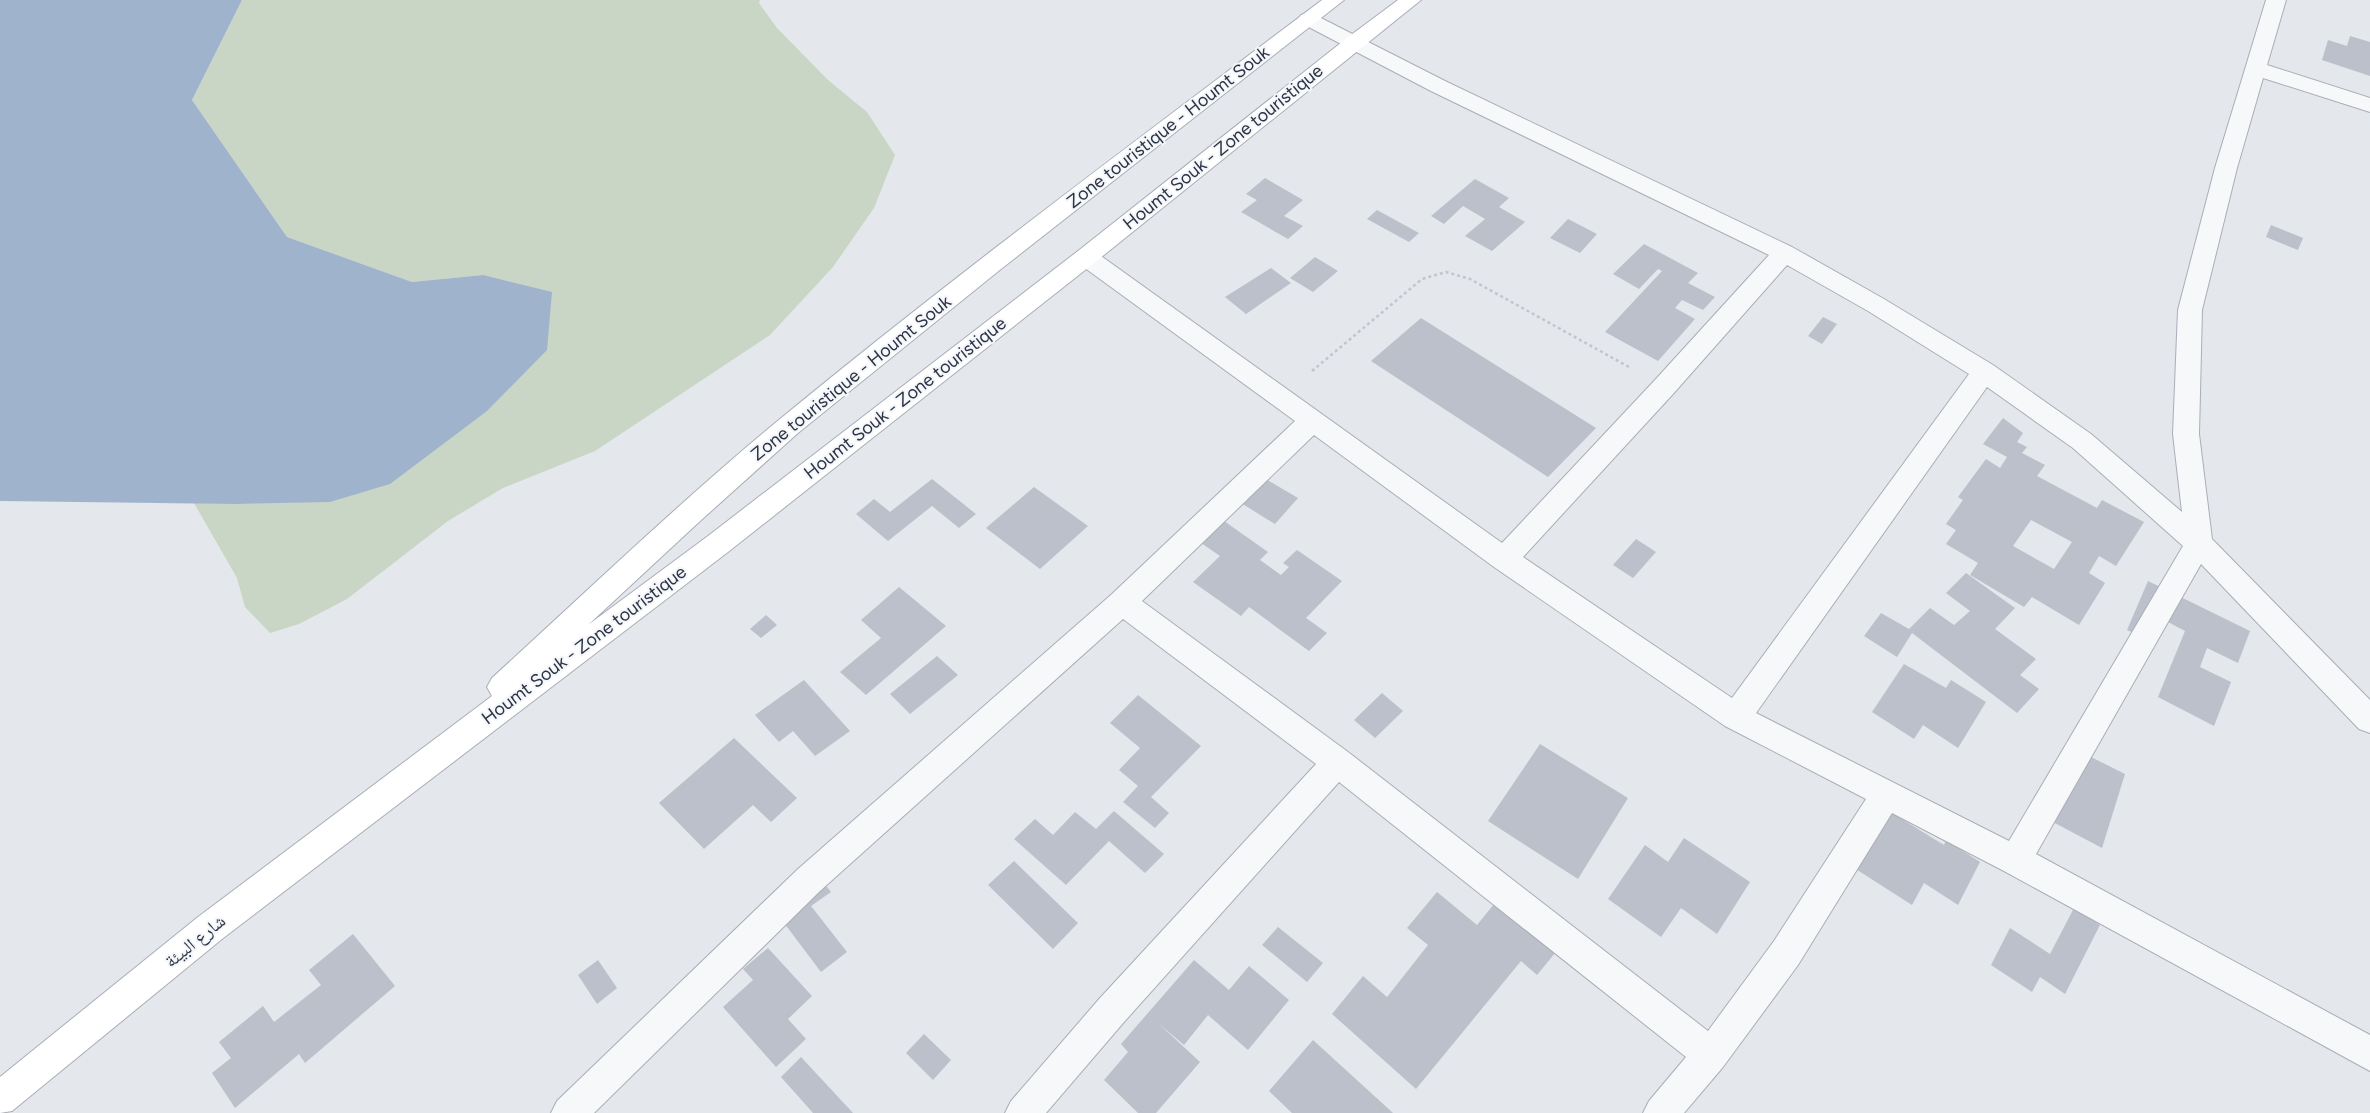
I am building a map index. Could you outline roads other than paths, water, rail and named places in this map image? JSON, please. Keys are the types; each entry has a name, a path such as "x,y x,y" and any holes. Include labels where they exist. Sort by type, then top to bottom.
{"main road":[{"name":"Zone touristique - Houmt Souk","path":"393,788 689,514 789,426 993,263 1334,0"},
{"name":"Houmt Souk - Zone touristique","path":"393,788 718,544 1086,257 1354,42 1411,0"},
{"name":"شارع البيئة","path":"0,1099 210,928 393,788"}],"street":[{"path":"2015,860 2199,542 2186,434 2190,310 2226,168 2276,0"},
{"path":"1308,19 1438,86 1784,252 1876,305 1984,372 2082,441 2199,542 2370,720"},
{"path":"2257,69 2370,105"},
{"path":"1504,559 1664,387 1784,252"},
{"path":"1086,257 1504,559 1736,717 2015,860 2370,1054"},
{"path":"1736,717 1984,372"},
{"path":"569,1113 809,880 1122,602 1313,420"},
{"path":"1122,602 1337,762 1711,1055"},
{"path":"1023,1113 1112,1010 1337,762"},
{"path":"1661,1113 1711,1055 1786,953 1887,794"}],"water":[{"path":"0,0 242,0 192,100 287,237 412,282 483,275 552,292 547,350 487,411 390,484 330,502 234,504 0,501"}]}
